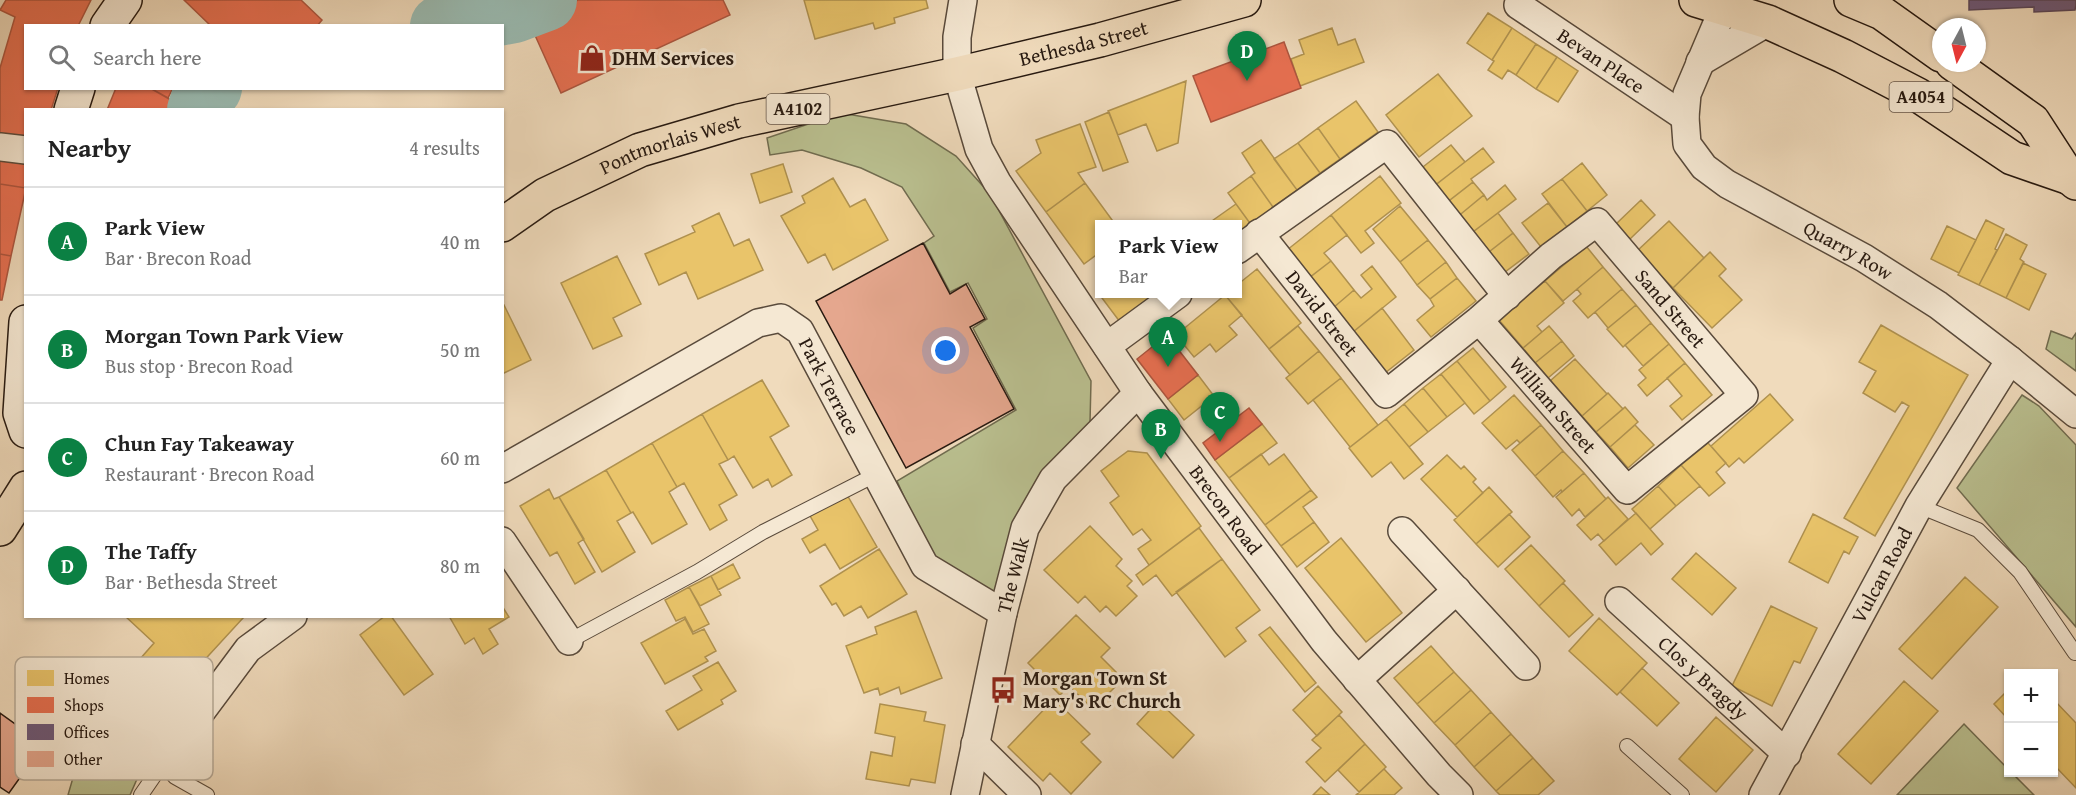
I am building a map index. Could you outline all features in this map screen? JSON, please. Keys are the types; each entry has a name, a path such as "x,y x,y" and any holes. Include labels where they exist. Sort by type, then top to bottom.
{"main road":[{"name":"Bethesda Street","path":"957,74 1100,40 1244,0"},
{"name":"A4054","path":"1851,0 1882,13 1932,49"},
{"name":"A4054","path":"1716,2 1776,11 1843,56 1918,95 2012,158 2073,181"},
{"name":"A4054","path":"1965,72 2033,121 2073,181"},
{"name":"Pontmorlais West","path":"504,224 545,195 640,150 740,121 957,74"},
{"path":"0,529 24,491"}],"street":[{"path":"108,24 125,0"},
{"name":"Brecon Road","path":"963,0 957,37 957,74 980,149 997,182 1138,393 1324,641 1439,775 1459,795"},
{"name":"Quarry Row","path":"1716,2 1700,62 1688,94 1685,117 1687,144 1704,167 1727,184 1864,258 1938,305 2076,414"},
{"name":"Bevan Place","path":"1518,5 1685,117"},
{"path":"1700,62 1776,11"},
{"path":"72,108 77,90"},
{"path":"1242,246 1387,144 1507,296 1479,320"},
{"path":"0,147 24,150"},
{"name":"Sand Street","path":"1507,296 1551,256 1597,222 1744,395 1627,490"},
{"name":"David Street","path":"1259,233 1386,394 1479,320"},
{"path":"1107,346 1173,298"},
{"name":"Park Terrace","path":"504,468 758,322 781,318 800,331 925,566 1003,613"},
{"name":"William Street","path":"1479,320 1627,490"},
{"path":"24,352 20,413 24,425"},
{"name":"Vulcan Road","path":"1763,795 1919,506 2010,360"},
{"name":"The Walk","path":"965,795 1003,613 1025,528 1053,479 1138,393"},
{"path":"1402,531 1526,666"},
{"path":"504,544 569,641"},
{"path":"1357,680 1457,590"},
{"name":"Clos y Bragdy","path":"1620,601 1787,754"},
{"path":"213,697 249,649 290,618"},
{"path":"975,744 1027,795"}],"lane":[{"path":"569,641 697,572 763,532 875,475 877,477"},
{"path":"1919,506 1978,530 2020,572 2075,653"},
{"path":"1627,746 1682,795"},
{"path":"141,795 151,780"},
{"path":"180,780 207,795"}],"green space":[{"path":"841,113 906,124 956,156 990,194 1091,381 1090,422 1044,475 997,595 932,560 897,481 1016,410 973,328 987,319 968,283 950,292 924,243 934,236 902,187 861,168 802,150 770,155 767,138"},
{"path":"2051,331 2072,339 2076,333 2076,371 2046,349"},
{"path":"2022,395 2039,406 2076,445 2076,627 1957,488"},
{"path":"1964,724 2004,765 2004,777 2016,777 2034,795 1897,795"},
{"path":"72,780 137,780 130,795 68,795"}],"building: Homes":[{"path":"804,0 926,0 928,8 894,18 895,23 875,29 873,23 815,39"},
{"path":"1488,13 1512,28 1492,60 1467,43"},
{"path":"1332,28 1338,45 1355,39 1364,62 1300,86 1291,59 1304,54 1299,40"},
{"path":"1512,28 1536,44 1516,75 1508,70 1502,79 1488,70"},
{"path":"1536,44 1557,57 1536,89 1516,75"},
{"path":"1557,57 1578,71 1558,102 1536,89"},
{"path":"1438,74 1472,116 1419,157 1386,115"},
{"path":"1186,81 1178,143 1157,151 1146,124 1118,135 1108,111"},
{"path":"1356,101 1378,132 1340,159 1318,128"},
{"path":"1109,112 1128,162 1103,171 1085,122"},
{"path":"1080,124 1096,167 1078,173 1085,183 1046,212 1016,171 1041,153 1036,140"},
{"path":"1318,128 1340,159 1320,173 1298,143"},
{"path":"1261,140 1297,190 1273,207 1251,176 1255,173 1242,153"},
{"path":"1298,143 1320,173 1297,190 1274,159"},
{"path":"1451,145 1465,162 1433,187 1419,170"},
{"path":"1483,148 1494,162 1471,179 1473,182 1445,204 1433,187"},
{"path":"1582,163 1607,195 1587,211 1562,179"},
{"path":"783,164 792,192 760,203 751,174"},
{"path":"1251,176 1275,210 1252,226 1228,193"},
{"path":"1380,176 1401,203 1365,231 1374,243 1361,253 1331,215"},
{"path":"833,178 850,207 865,199 888,240 833,270 825,254 808,263 781,216 805,203 802,196"},
{"path":"1562,179 1587,211 1567,227 1542,194"},
{"path":"1473,182 1484,195 1456,218 1445,204"},
{"path":"1085,183 1112,220 1095,220 1095,256 1084,264 1046,212"},
{"path":"1505,185 1516,199 1469,235 1456,218 1484,195 1487,200"},
{"path":"1641,200 1655,215 1630,239 1616,224"},
{"path":"1548,203 1567,227 1541,247 1522,223"},
{"path":"1236,204 1252,226 1242,233 1242,220 1213,220"},
{"path":"1400,206 1428,240 1400,262 1373,229"},
{"path":"719,213 734,246 749,239 763,270 698,299 686,272 659,285 645,254 695,232 692,226"},
{"path":"1498,213 1513,233 1485,255 1469,235"},
{"path":"1331,215 1347,235 1324,253 1331,261 1309,278 1287,250"},
{"path":"1986,220 2004,229 1995,249 1997,250 1979,285 1958,275"},
{"path":"1669,221 1704,258 1673,288 1637,251"},
{"path":"1947,226 1976,240 1959,273 1931,259"},
{"path":"1513,233 1529,254 1501,275 1485,255"},
{"path":"2006,234 2027,245 2020,259 2024,262 2006,298 1979,285"},
{"path":"1428,240 1446,262 1417,285 1400,262"},
{"path":"1586,246 1603,267 1563,301 1545,281"},
{"path":"1710,252 1726,269 1719,276 1742,300 1712,328 1673,288"},
{"path":"617,256 641,304 613,318 622,336 593,349 561,283"},
{"path":"1331,261 1354,290 1333,308 1309,278"},
{"path":"1446,262 1457,278 1430,299 1417,285"},
{"path":"2023,263 2046,274 2029,310 2006,298"},
{"path":"1372,266 1396,297 1353,332 1333,308 1354,290 1361,298 1372,289 1361,275"},
{"path":"1603,267 1622,289 1588,318 1573,301 1581,294 1577,289"},
{"path":"1257,269 1301,323 1269,349 1227,298 1242,298 1242,281"},
{"path":"1457,278 1476,301 1431,337 1417,320 1434,306 1430,299"},
{"path":"1545,281 1564,303 1537,326 1542,332 1523,348 1499,320"},
{"path":"1622,289 1636,305 1608,328 1595,312"},
{"path":"1102,298 1153,298 1120,322"},
{"path":"1221,298 1228,298 1242,315 1229,326 1237,335 1216,352 1210,344 1194,357 1176,335"},
{"path":"504,305 531,360 504,373"},
{"path":"1636,305 1651,323 1623,347 1607,329"},
{"path":"1382,308 1414,350 1385,373 1353,332"},
{"path":"1651,323 1669,344 1643,366 1625,345"},
{"path":"1881,325 1968,375 1875,536 1844,518 1909,406 1902,402 1895,412 1863,393 1876,371 1859,362"},
{"path":"1298,326 1319,351 1290,375 1269,349"},
{"path":"1549,326 1562,341 1535,363 1523,348"},
{"path":"1562,341 1574,356 1548,378 1535,363"},
{"path":"1669,344 1685,363 1647,396 1638,385 1646,378 1639,370"},
{"path":"1473,348 1506,387 1490,401 1457,361"},
{"path":"1319,351 1341,378 1308,404 1286,378"},
{"path":"1575,359 1607,394 1582,416 1550,381"},
{"path":"1457,361 1490,401 1474,414 1441,374"},
{"path":"1685,363 1712,395 1682,420 1670,406 1682,396 1667,378"},
{"path":"1441,374 1465,403 1447,417 1423,388"},
{"path":"1198,375 1214,396 1184,420 1168,399"},
{"path":"1341,378 1378,425 1350,447 1313,400"},
{"path":"762,380 789,426 770,437 792,475 772,487 768,479 753,488 734,456 728,460 702,414"},
{"path":"1423,388 1447,417 1428,432 1404,404"},
{"path":"1608,393 1623,409 1596,432 1582,416"},
{"path":"1770,394 1793,420 1744,463 1739,458 1729,467 1711,446"},
{"path":"1514,395 1541,425 1520,443 1517,440 1506,449 1482,423"},
{"path":"1404,404 1428,432 1409,447 1386,419"},
{"path":"1625,407 1638,422 1610,447 1596,432"},
{"path":"702,414 728,460 719,464 737,495 719,505 727,520 710,530 684,483 677,487 652,443"},
{"path":"1386,419 1423,464 1404,479 1391,462 1372,477 1349,448"},
{"path":"1262,424 1277,443 1229,478 1215,460"},
{"path":"1541,425 1563,451 1535,476 1512,450"},
{"path":"1635,425 1654,445 1628,468 1610,447"},
{"path":"652,443 677,487 669,492 687,524 652,544 606,470"},
{"path":"1708,443 1726,463 1716,472 1725,483 1709,496 1681,465"},
{"path":"1128,451 1147,453 1201,526 1149,565 1138,549 1151,540 1142,529 1133,535 1110,503 1119,496 1101,471"},
{"path":"1563,451 1584,473 1553,497 1535,476"},
{"path":"1261,454 1269,465 1284,454 1311,490 1265,525 1229,478"},
{"path":"1447,455 1461,469 1464,466 1476,479 1473,482 1483,493 1457,517 1421,479"},
{"path":"1681,465 1700,486 1676,506 1658,486"},
{"path":"606,470 631,513 617,521 635,552 602,572 559,497"},
{"path":"1584,473 1606,499 1585,517 1579,509 1572,516 1556,497"},
{"path":"1658,486 1676,506 1650,529 1632,509"},
{"path":"1489,487 1512,512 1476,544 1454,520"},
{"path":"549,489 554,499 559,497 584,539 578,543 595,572 575,584 557,552 550,556 520,506"},
{"path":"1311,490 1317,497 1303,507 1314,522 1281,546 1265,525"},
{"path":"846,493 877,547 840,569 825,544 810,553 802,539 818,530 809,514"},
{"path":"1608,497 1628,519 1604,541 1598,534 1591,540 1577,525"},
{"path":"1636,513 1663,544 1651,555 1641,543 1616,565 1599,545"},
{"path":"1509,514 1530,537 1498,567 1476,544"},
{"path":"1813,514 1858,537 1849,554 1844,551 1828,583 1789,562"},
{"path":"1314,522 1329,542 1297,567 1281,546"},
{"path":"1090,526 1122,559 1116,566 1132,581 1127,586 1137,596 1116,616 1106,606 1100,612 1085,596 1078,603 1044,570"},
{"path":"1199,528 1222,559 1172,596 1156,575 1143,585 1136,575"},
{"path":"1341,538 1402,613 1366,642 1305,568"},
{"path":"1531,545 1565,581 1539,606 1505,569"},
{"path":"879,549 907,594 868,618 861,606 844,616 836,603 832,605 820,586"},
{"path":"1696,553 1736,588 1712,615 1672,579"},
{"path":"1222,559 1260,610 1236,628 1246,641 1225,657 1176,592"},
{"path":"733,564 740,578 718,590 711,576"},
{"path":"711,576 721,595 700,606 689,587"},
{"path":"1965,577 1998,607 1932,679 1899,649"},
{"path":"1563,583 1593,615 1569,637 1539,606"},
{"path":"689,587 709,624 693,632 685,617 676,621 665,600"},
{"path":"1771,606 1817,628 1800,663 1794,661 1772,706 1732,686"},
{"path":"504,609 509,617 489,629 498,644 483,654 474,638 465,644 450,618 504,618"},
{"path":"916,611 942,678 901,694 899,687 880,695 878,688 864,693 846,646 877,634 875,627"},
{"path":"1076,615 1110,648 1101,657 1123,679 1093,709 1069,686 1060,695 1028,663"},
{"path":"127,618 243,618 207,657 142,657 154,643"},
{"path":"382,618 392,618 433,674 404,695 360,635"},
{"path":"1599,618 1647,663 1617,695 1569,651"},
{"path":"685,619 693,634 704,629 716,651 705,657 708,661 665,684 641,643"},
{"path":"1270,627 1316,683 1305,692 1259,635"},
{"path":"1431,646 1454,672 1417,704 1394,678"},
{"path":"718,662 736,691 721,700 723,704 678,730 666,711 702,690 693,676"},
{"path":"1642,668 1679,703 1657,726 1620,692"},
{"path":"1454,672 1471,690 1434,723 1417,704"},
{"path":"1904,681 1938,711 1871,784 1838,754"},
{"path":"1318,686 1342,712 1317,736 1293,710"},
{"path":"1471,690 1491,712 1455,745 1434,723"},
{"path":"2004,694 2004,715 1994,704"},
{"path":"1054,699 1090,734 1081,742 1101,762 1071,794 1050,773 1043,781 1008,747"},
{"path":"1158,701 1194,735 1173,758 1137,724"},
{"path":"880,704 926,712 924,721 945,725 935,783 911,779 909,786 866,779 871,752 892,756 895,737 875,733"},
{"path":"2058,704 2076,723 2076,788 2058,769"},
{"path":"1491,712 1511,734 1474,767 1455,745"},
{"path":"1339,715 1365,744 1325,782 1306,762 1321,748 1312,740"},
{"path":"1716,717 1753,750 1716,792 1679,759"},
{"path":"1511,734 1533,758 1496,791 1474,767"},
{"path":"1365,744 1386,767 1359,792 1338,770"},
{"path":"1533,758 1554,781 1538,795 1500,795 1496,791"},
{"path":"1384,769 1402,788 1394,795 1356,795"},
{"path":"1321,787 1330,795 1313,795"}],"building: Shops":[{"path":"6,0 91,0 79,24 24,24 24,90 57,90 52,108 24,108 24,142 0,137 0,68 15,17 0,10"},
{"path":"184,0 301,0 322,20 319,24 209,24"},
{"name":"DHM Services","path":"578,0 723,0 730,15 561,93 529,22"},
{"path":"1284,42 1301,88 1211,122 1193,76"},
{"path":"115,90 154,90 178,104 176,108 108,108"},
{"path":"154,90 172,90 168,98"},
{"path":"0,156 24,159 24,188 0,184"},
{"path":"0,184 24,188 11,256 0,254"},
{"path":"0,254 11,256 2,300 0,300"},
{"path":"1167,335 1198,375 1168,399 1137,359"},
{"path":"1249,408 1262,424 1215,460 1203,443"}],"building: Offices":[{"path":"1969,0 2076,0 2076,5 2075,10 2034,12 2034,7 1969,10"}],"building: Other":[{"path":"923,243 950,294 966,284 985,319 970,327 1014,409 906,468 816,301"},
{"path":"0,713 15,724 15,780 18,780 9,793 0,787"}],"waterway":[{"path":"451,24 514,12 546,0"},
{"path":"199,108 204,93 208,90"}],"place":[{"name":"DHM Services","path":"592,58"},
{"name":"The Taffy","path":"1247,81"},
{"name":"Park View","path":"1168,367"},
{"name":"Chun Fay Takeaway","path":"1220,442"},
{"name":"Morgan Town Park View","path":"1161,459"},
{"name":"Morgan Town St Mary's RC Church","path":"1003,690"}]}
